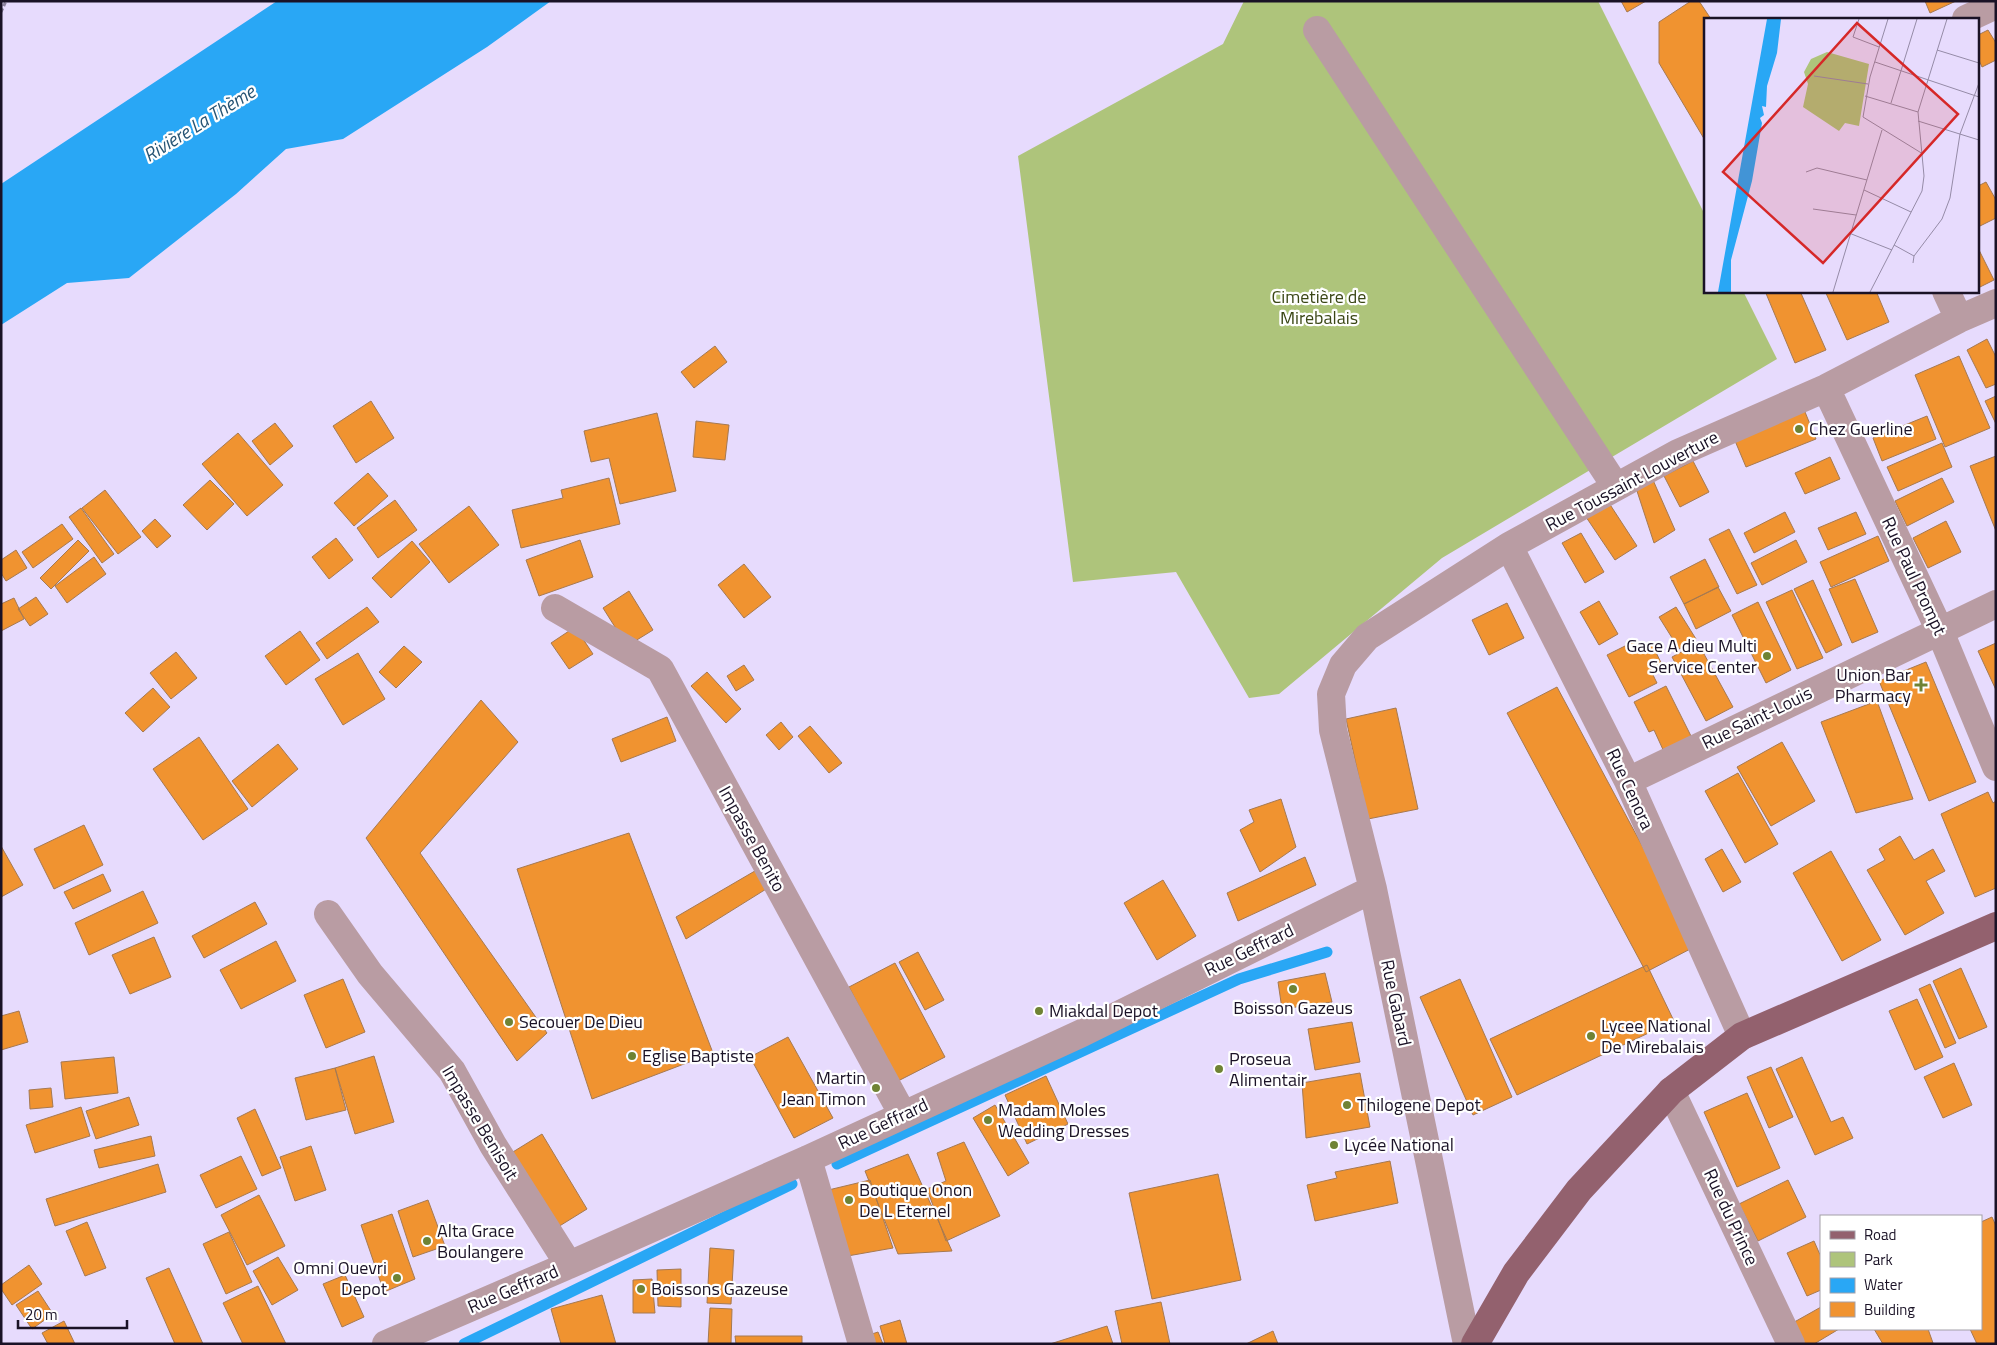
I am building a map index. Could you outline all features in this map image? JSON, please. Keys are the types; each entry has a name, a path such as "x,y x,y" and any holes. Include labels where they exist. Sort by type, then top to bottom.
{"main road":[{"path":"1474,1344 1516,1274 1579,1190 1671,1091 1742,1036 1996,926"}],"street":[{"path":"1968,18 1996,5"},
{"path":"1317,30 1616,487"},
{"path":"1946,292 1959,320"},
{"name":"Rue Toussaint Louverture","path":"1343,665 1367,637 1508,546 1678,453 1826,388 1996,303"},
{"name":"Rue Paul Prompt","path":"1826,388 1939,630 1996,767"},
{"name":"Rue Cenora","path":"1508,546 1628,781 1742,1036"},
{"name":"Rue Saint-Louis","path":"1628,781 1996,604"},
{"name":"Impasse Benito","path":"555,608 660,668 903,1115"},
{"name":"Rue Gabard","path":"1343,665 1331,694 1333,730 1373,889 1467,1344"},
{"name":"Rue Geffrard","path":"389,1343 569,1266 1082,1033 1373,889"},
{"name":"Impasse Benisoit","path":"328,914 370,974 452,1071 493,1145 569,1266"},
{"name":"Rue du Prince","path":"1671,1091 1791,1344"},
{"path":"808,1159 862,1344"}],"path":[{"path":"1,12 6,1"}],"green space":[{"name":"Cimetière de Mirebalais","path":"1244,1 1598,1 1704,213 1704,292 1744,292 1777,359 1442,558 1279,694 1249,698 1176,572 1073,582 1018,156 1223,44"}],"water":[{"name":"Rivière La Thème","path":"277,1 551,1 487,47 343,139 286,149 236,194 129,278 67,283 1,325 1,184"}],"building":[{"path":"1621,1 1646,1 1627,12"},
{"path":"1691,1 1699,1 1710,18 1704,18 1704,139 1659,63 1659,22"},
{"path":"1925,1 1956,1 1930,13"},
{"path":"1988,30 1996,43 1996,60 1982,67 1980,62 1980,34"},
{"path":"1986,182 1996,200 1996,218 1980,226 1980,185"},
{"path":"1980,252 1994,280 1980,287"},
{"path":"1765,292 1800,292 1826,350 1795,363"},
{"path":"1825,292 1876,292 1889,322 1847,340"},
{"path":"1987,339 1996,357 1996,384 1986,388 1967,350"},
{"path":"715,346 727,362 694,388 681,372"},
{"path":"1959,356 1990,428 1945,447 1915,375"},
{"path":"1996,396 1996,424 1985,401"},
{"path":"371,401 394,438 356,463 333,426"},
{"path":"1803,407 1816,439 1746,467 1733,436"},
{"path":"657,413 676,491 620,504 609,458 591,462 584,431"},
{"path":"1927,416 1936,439 1882,461 1873,438"},
{"path":"696,421 729,425 725,460 693,457"},
{"path":"275,423 293,446 270,465 252,441"},
{"path":"238,433 283,485 247,516 202,464"},
{"path":"1942,443 1952,467 1898,491 1887,467"},
{"path":"1996,456 1996,531 1970,466"},
{"path":"1830,457 1840,479 1805,494 1795,473"},
{"path":"1693,461 1709,492 1680,507 1664,476"},
{"path":"368,473 388,496 354,526 334,503"},
{"path":"609,478 620,524 521,548 512,510 563,498 561,490"},
{"path":"1942,478 1954,502 1907,526 1895,501"},
{"path":"210,480 234,504 207,530 183,505"},
{"path":"1653,480 1675,530 1654,543 1636,488"},
{"path":"105,490 141,537 118,554 82,508"},
{"path":"395,500 417,530 378,558 357,528"},
{"path":"1609,503 1637,546 1615,560 1586,517"},
{"path":"469,506 499,545 449,583 419,544"},
{"path":"81,508 114,554 102,563 69,517"},
{"path":"1785,512 1795,532 1754,553 1744,533"},
{"path":"1856,512 1866,534 1828,550 1818,528"},
{"path":"155,519 171,536 157,548 142,531"},
{"path":"1946,521 1961,552 1928,568 1913,538"},
{"path":"62,524 73,539 33,568 22,552"},
{"path":"1729,529 1757,585 1737,594 1709,539"},
{"path":"1581,533 1604,572 1585,583 1562,543"},
{"path":"1878,536 1889,561 1831,587 1820,562"},
{"path":"336,538 353,560 329,579 312,557"},
{"path":"78,540 89,551 51,589 40,578"},
{"path":"580,540 593,577 539,596 526,560"},
{"path":"1796,540 1807,562 1762,585 1751,563"},
{"path":"412,541 430,562 391,598 372,578"},
{"path":"16,550 27,568 6,581 1,573 1,560"},
{"path":"94,557 106,574 67,603 55,586"},
{"path":"1705,559 1719,587 1684,604 1670,577"},
{"path":"744,564 771,597 744,618 718,585"},
{"path":"1855,579 1878,632 1852,643 1829,589"},
{"path":"1813,580 1842,645 1826,653 1794,589"},
{"path":"1718,587 1731,611 1696,629 1684,604"},
{"path":"1792,590 1823,658 1797,669 1766,602"},
{"path":"629,591 653,630 627,646 603,608"},
{"path":"36,597 48,614 30,626 18,609"},
{"path":"14,598 24,619 1,631 1,604"},
{"path":"1599,601 1618,634 1599,645 1580,612"},
{"path":"1758,602 1791,670 1766,683 1732,615"},
{"path":"1507,603 1524,638 1489,655 1472,620"},
{"path":"367,607 379,622 327,659 316,643"},
{"path":"1676,607 1696,639 1679,649 1659,617"},
{"path":"575,627 593,654 569,669 551,643"},
{"path":"300,631 320,660 286,685 265,656"},
{"path":"1637,640 1642,649 1652,644 1664,669 1653,675 1657,683 1629,697 1607,655"},
{"path":"1698,643 1733,707 1706,721 1672,657"},
{"path":"1996,643 1996,690 1978,651"},
{"path":"404,646 422,662 396,688 379,672"},
{"path":"176,652 197,678 171,699 150,673"},
{"path":"358,653 385,699 343,725 315,679"},
{"path":"1926,662 1976,782 1929,801 1879,681"},
{"path":"744,665 754,680 736,691 727,676"},
{"path":"707,672 741,709 726,723 691,686"},
{"path":"1666,686 1693,740 1665,754 1654,730 1649,732 1634,702"},
{"path":"1557,687 1696,946 1646,972 1507,713"},
{"path":"153,688 170,707 143,732 125,713"},
{"path":"481,700 518,742 420,853 547,1033 517,1061 366,838"},
{"path":"1877,701 1913,799 1856,813 1821,722"},
{"path":"1396,708 1418,809 1368,819 1346,719"},
{"path":"667,717 676,741 621,762 612,739"},
{"path":"781,722 793,737 779,750 766,735"},
{"path":"810,726 842,763 829,773 798,736"},
{"path":"199,737 248,809 203,840 153,769"},
{"path":"1782,742 1815,801 1771,826 1737,767"},
{"path":"278,744 298,769 252,807 232,781"},
{"path":"1738,773 1778,844 1745,863 1705,791"},
{"path":"1988,792 1993,803 1996,801 1996,888 1975,897 1941,814"},
{"path":"1281,799 1296,847 1260,872 1240,830 1254,822 1249,810"},
{"path":"84,825 103,865 54,889 34,849"},
{"path":"629,833 713,1053 592,1099 517,869"},
{"path":"1900,836 1914,860 1933,849 1945,871 1926,881 1944,913 1905,935 1867,870 1885,860 1879,849"},
{"path":"1,846 23,885 1,897"},
{"path":"1722,849 1741,882 1723,892 1705,859"},
{"path":"1831,851 1881,940 1842,961 1793,873"},
{"path":"1305,857 1316,885 1238,921 1227,893"},
{"path":"760,868 771,886 686,939 676,917"},
{"path":"103,874 111,891 73,909 64,892"},
{"path":"1163,880 1196,936 1157,960 1124,903"},
{"path":"143,891 158,923 89,955 75,923"},
{"path":"255,902 267,924 204,958 192,936"},
{"path":"154,937 171,977 130,994 112,955"},
{"path":"276,941 296,981 241,1009 220,970"},
{"path":"918,952 944,1000 925,1010 899,962"},
{"path":"895,963 945,1057 898,1081 849,987"},
{"path":"1647,965 1674,1021 1517,1095 1490,1039"},
{"path":"1961,968 1987,1027 1959,1039 1933,981"},
{"path":"1325,973 1332,1002 1282,1009 1278,982"},
{"path":"343,979 365,1032 326,1048 304,995"},
{"path":"1460,979 1512,1097 1473,1115 1420,997"},
{"path":"1930,984 1956,1043 1945,1048 1919,989"},
{"path":"1917,999 1943,1057 1915,1070 1889,1011"},
{"path":"19,1011 28,1042 1,1050 1,1016"},
{"path":"1352,1022 1360,1062 1315,1070 1308,1029"},
{"path":"788,1037 833,1118 794,1138 750,1057"},
{"path":"374,1056 394,1122 355,1134 335,1068"},
{"path":"114,1057 118,1093 65,1099 61,1062"},
{"path":"1802,1057 1831,1122 1843,1117 1853,1138 1815,1155 1776,1069"},
{"path":"1954,1063 1972,1105 1943,1118 1924,1077"},
{"path":"1771,1067 1793,1117 1769,1128 1747,1077"},
{"path":"335,1068 346,1110 306,1120 295,1078"},
{"path":"1360,1073 1370,1127 1306,1138 1302,1083"},
{"path":"1046,1076 1068,1124 1027,1144 1005,1095"},
{"path":"51,1088 53,1107 30,1109 29,1090"},
{"path":"1747,1093 1780,1168 1737,1187 1704,1112"},
{"path":"129,1097 139,1125 96,1139 86,1111"},
{"path":"995,1105 1029,1163 1008,1176 973,1118"},
{"path":"81,1107 90,1136 35,1153 26,1125"},
{"path":"255,1109 281,1168 262,1176 237,1118"},
{"path":"542,1134 587,1209 553,1230 508,1155"},
{"path":"151,1136 155,1156 99,1168 94,1150"},
{"path":"964,1142 1000,1216 946,1241 927,1189 946,1181 937,1153"},
{"path":"311,1146 326,1190 295,1201 280,1157"},
{"path":"908,1154 952,1251 898,1254 865,1171"},
{"path":"241,1156 257,1189 216,1208 200,1175"},
{"path":"1390,1161 1398,1203 1315,1221 1307,1185 1337,1178 1335,1172"},
{"path":"158,1164 166,1192 55,1226 46,1199"},
{"path":"1218,1174 1241,1280 1152,1299 1129,1193"},
{"path":"870,1180 893,1248 836,1258 820,1192"},
{"path":"1788,1180 1806,1217 1758,1241 1739,1204"},
{"path":"259,1195 285,1246 247,1265 221,1215"},
{"path":"428,1200 445,1246 413,1257 398,1211"},
{"path":"392,1214 415,1279 384,1292 361,1225"},
{"path":"1992,1217 1996,1226 1996,1344 1977,1344 1970,1330 1982,1330 1982,1222"},
{"path":"87,1222 106,1268 85,1276 66,1231"},
{"path":"229,1232 252,1282 226,1294 203,1244"},
{"path":"1814,1241 1820,1255 1820,1290 1807,1296 1787,1253"},
{"path":"710,1248 734,1250 731,1304 707,1303"},
{"path":"278,1257 298,1290 272,1305 253,1271"},
{"path":"29,1265 42,1284 12,1305 1,1289 1,1285"},
{"path":"169,1268 203,1344 175,1344 146,1278"},
{"path":"681,1269 681,1307 658,1306 657,1270"},
{"path":"345,1275 364,1317 342,1327 323,1284"},
{"path":"652,1279 655,1313 633,1313 633,1280"},
{"path":"258,1286 286,1344 243,1344 223,1303"},
{"path":"38,1291 53,1314 32,1329 16,1305"},
{"path":"602,1295 616,1344 561,1344 551,1309"},
{"path":"1161,1302 1170,1344 1122,1344 1115,1311"},
{"path":"710,1308 732,1309 731,1344 708,1344"},
{"path":"1820,1308 1820,1330 1837,1330 1814,1344 1800,1344 1789,1325"},
{"path":"900,1320 907,1344 885,1344 880,1326"},
{"path":"64,1321 75,1344 48,1344 42,1333"},
{"path":"1107,1326 1113,1344 1050,1344"},
{"path":"1875,1330 1928,1330 1933,1343 1883,1344"},
{"path":"1273,1331 1278,1344 1246,1344"},
{"path":"878,1332 883,1344 862,1344 860,1338"},
{"path":"735,1336 802,1336 802,1344 736,1344"}],"waterway":[{"path":"837,1164 1239,979 1327,952"},
{"path":"464,1344 792,1184"}],"place":[{"name":"Chez Guerline","path":"1799,429"},
{"name":"Gace A dieu Multi Service Center","path":"1767,656"},
{"name":"Union Bar Pharmacy","path":"1921,685"},
{"name":"Boisson Gazeus","path":"1293,989"},
{"name":"Miakdal Depot","path":"1039,1011"},
{"name":"Secouer De Dieu","path":"509,1022"},
{"name":"Lycee National De Mirebalais","path":"1591,1036"},
{"name":"Eglise Baptiste","path":"632,1056"},
{"name":"Proseua Alimentair","path":"1219,1069"},
{"name":"Martin Jean Timon","path":"876,1088"},
{"name":"Thilogene Depot","path":"1347,1105"},
{"name":"Madam Moles Wedding Dresses","path":"988,1120"},
{"name":"Lycée National","path":"1334,1145"},
{"name":"Boutique Onon De L Eternel","path":"849,1200"},
{"name":"Alta Grace Boulangere","path":"427,1241"},
{"name":"Omni Ouevri Depot","path":"397,1278"},
{"name":"Boissons Gazeuse","path":"641,1289"}]}
